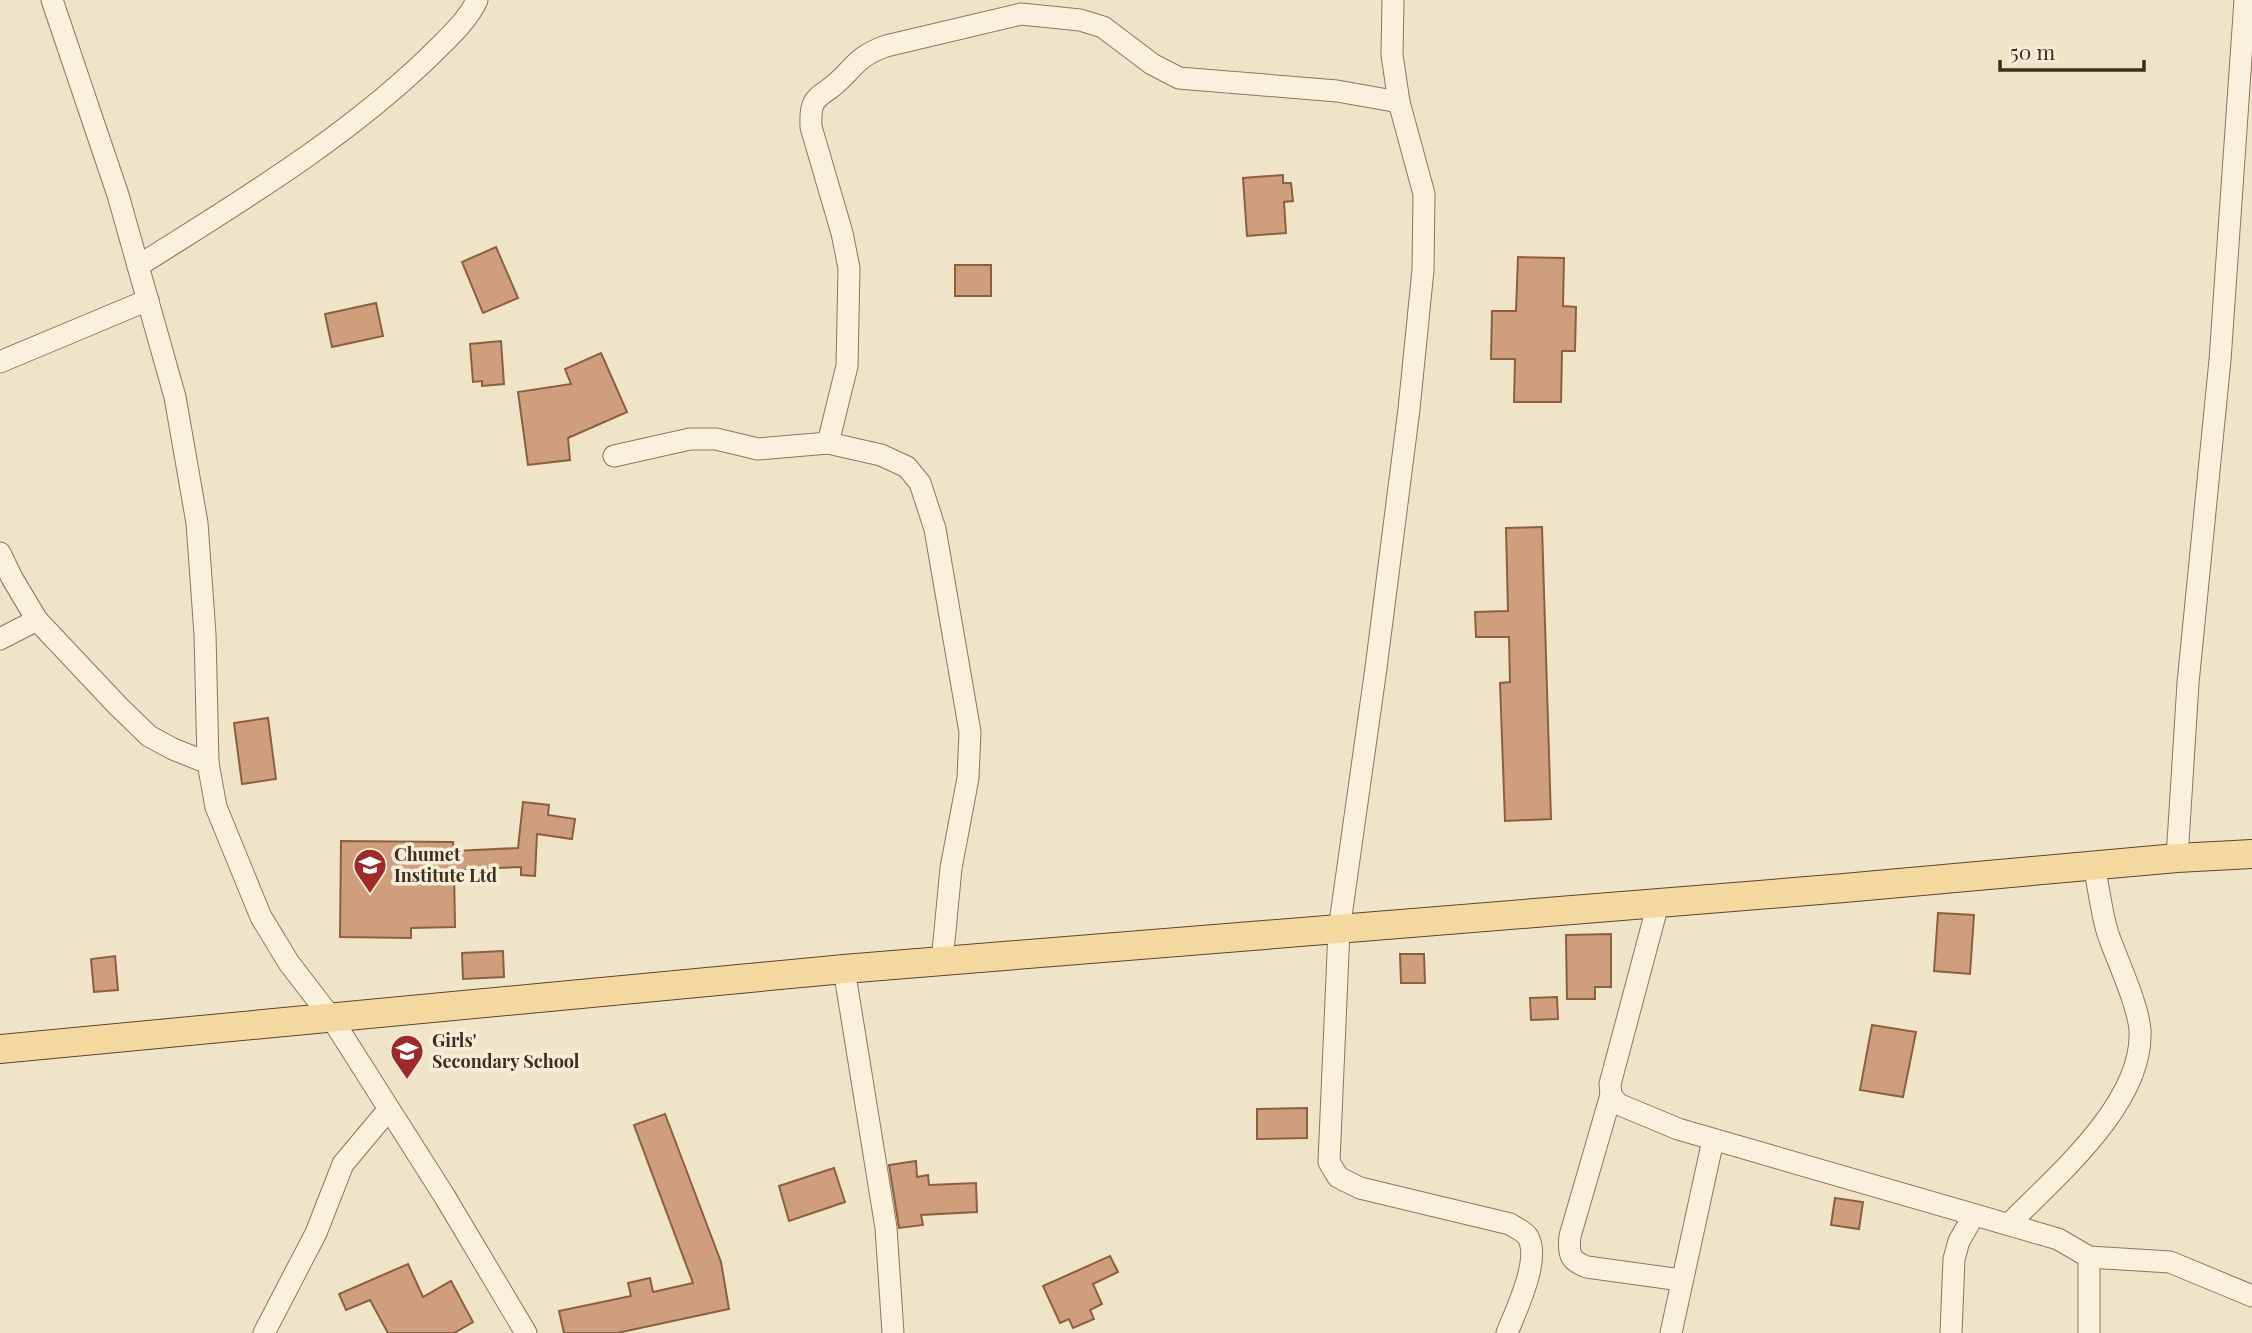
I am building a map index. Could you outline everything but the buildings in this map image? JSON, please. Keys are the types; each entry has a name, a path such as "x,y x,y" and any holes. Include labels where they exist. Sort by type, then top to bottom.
{"main road":[{"path":"0,1049 844,969 1658,904 2176,858 2252,854"}],"street":[{"path":"52,0 118,195 175,397 197,523 205,634 208,763 216,807 261,917 289,963 332,1019 445,1197 526,1333"},
{"path":"138,266 305,159 410,75 458,29 477,0"},
{"path":"1393,0 1392,55 1399,102 1424,194 1423,270 1380,641 1339,930 1329,1162 1338,1177 1360,1188 1510,1224 1526,1234 1532,1254 1526,1283 1507,1333"},
{"path":"2176,858 2188,683 2220,360 2245,0"},
{"path":"828,443 847,366 849,268 842,233 811,127 811,109 814,101 835,85 852,65 867,53 886,46 1021,14 1080,20 1103,27 1152,64 1179,78 1315,89 1399,102"},
{"path":"0,362 148,300"},
{"path":"614,456 691,439 716,439 758,449 828,443 881,455 907,467 920,483 935,529 970,732 968,778 951,868 942,962"},
{"path":"0,553 37,620 149,736 208,763"},
{"path":"0,639 37,620"},
{"path":"2009,1224 2099,1130 2121,1100 2137,1064 2140,1030 2107,930 2094,866"},
{"path":"1658,904 1610,1084 1611,1095 1568,1251 1574,1262 1587,1267 1681,1280"},
{"path":"844,969 886,1228 893,1333"},
{"path":"1611,1095 1618,1104 1678,1129 1713,1140 1773,1155 1858,1183 2058,1239 2089,1257 2170,1262 2252,1296"},
{"path":"264,1333 316,1233 344,1164 389,1109"},
{"path":"1671,1333 1713,1140"},
{"path":"1951,1333 1954,1259 1959,1241 1974,1215"},
{"path":"2089,1257 2089,1333"}],"place":[{"name":"Chumet Institute Ltd","path":"370,895"},
{"name":"Girls' Secondary School","path":"407,1081"}]}
